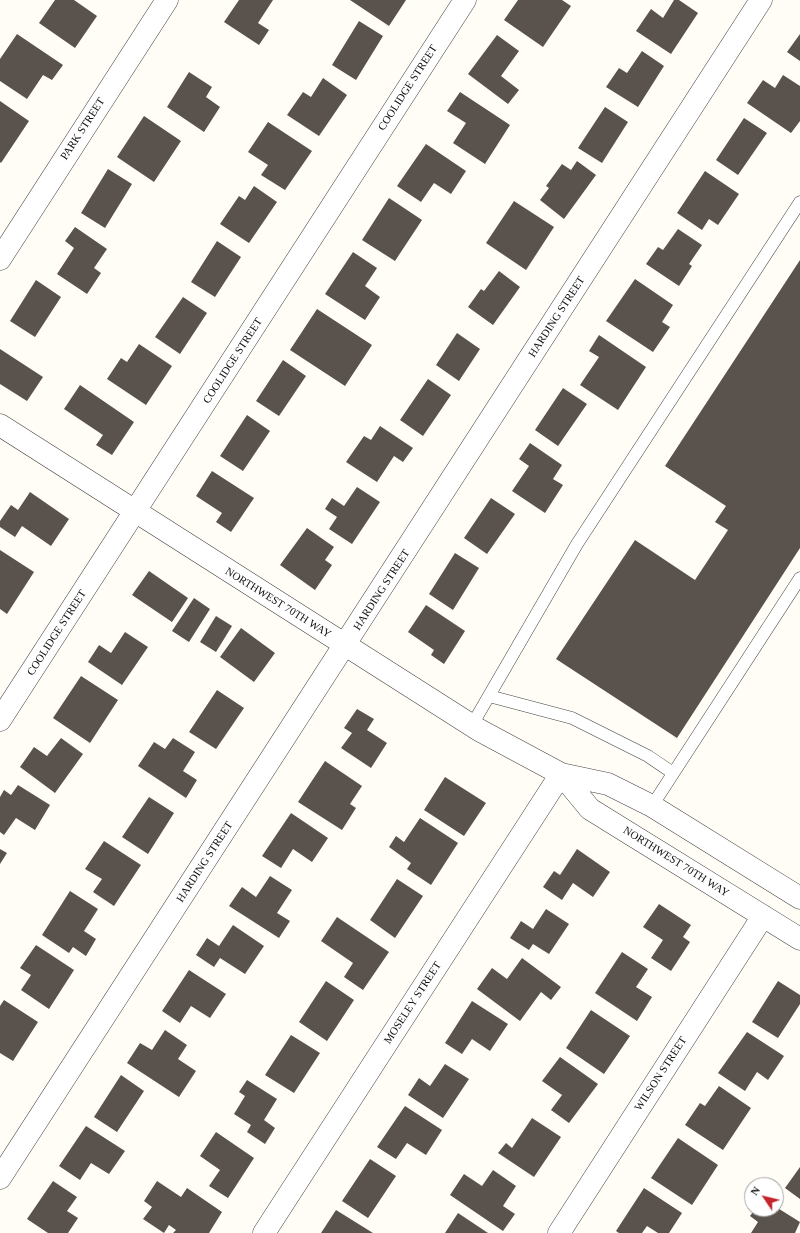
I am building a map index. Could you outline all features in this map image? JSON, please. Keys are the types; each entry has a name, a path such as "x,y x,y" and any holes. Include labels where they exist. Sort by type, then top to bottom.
{"street":[{"name":"PARK STREET","path":"0,259 167,0"},
{"name":"COOLIDGE STREET","path":"0,720 136,512 465,0"},
{"name":"HARDING STREET","path":"0,1178 346,645 761,0"},
{"name":"NORTHWEST 70TH WAY","path":"0,425 472,725 561,774 608,784 652,806 800,898"},
{"name":"NORTHWEST 70TH WAY","path":"561,774 590,809 800,938"},
{"name":"MOSELEY STREET","path":"264,1233 561,774"},
{"name":"WILSON STREET","path":"559,1233 763,916"}],"lane":[{"path":"472,725 577,544 800,202"},
{"path":"652,806 800,578"},
{"path":"489,696 572,718 648,756 673,773"}],"building":[{"path":"55,0 74,0 97,16 75,48 39,23"},
{"path":"239,0 273,0 258,23 269,30 259,45 224,22"},
{"path":"350,0 406,0 389,26"},
{"path":"518,0 562,0 571,6 543,47 504,20"},
{"path":"674,0 679,0 698,13 671,54 636,31 651,9 663,18"},
{"path":"359,21 383,36 356,80 332,65"},
{"path":"17,34 63,65 52,80 43,75 27,99 0,81 0,59"},
{"path":"800,34 800,61 787,52"},
{"path":"497,35 519,51 501,76 519,90 508,104 468,74"},
{"path":"642,51 664,66 638,107 606,87 619,68 627,73"},
{"path":"189,72 212,87 206,97 220,107 204,132 167,107"},
{"path":"783,75 800,86 800,121 791,133 747,103 763,80 775,88"},
{"path":"323,78 347,95 319,136 287,115 303,92 311,97"},
{"path":"460,92 510,125 485,164 453,143 466,123 447,111"},
{"path":"0,101 29,121 1,163 0,162"},
{"path":"605,107 628,122 602,163 578,148"},
{"path":"144,116 181,141 154,182 117,157"},
{"path":"744,118 767,133 738,175 716,160"},
{"path":"268,122 312,151 285,190 261,175 268,165 248,152"},
{"path":"426,144 466,171 451,194 434,183 421,202 397,186"},
{"path":"577,161 596,175 564,219 540,200 549,188 546,186 562,164 571,170"},
{"path":"108,169 132,184 105,228 81,213"},
{"path":"705,171 739,194 718,225 709,219 702,230 677,213"},
{"path":"254,186 277,202 249,243 220,224 239,196 245,200"},
{"path":"389,198 422,220 395,261 362,240"},
{"path":"514,201 554,227 526,270 486,243"},
{"path":"75,227 107,249 94,268 101,273 87,294 57,274 74,248 65,241"},
{"path":"678,229 702,245 689,264 692,266 679,286 646,264 658,247 663,250"},
{"path":"217,241 241,257 215,297 191,282"},
{"path":"353,252 377,268 365,286 380,297 365,320 325,294"},
{"path":"800,260 800,548 677,738 556,659 635,540 695,580 728,530 715,522 726,506 665,466"},
{"path":"499,271 520,287 493,325 468,307 481,289 484,291"},
{"path":"635,279 673,305 662,322 670,327 653,352 606,321"},
{"path":"36,280 61,297 35,337 10,321"},
{"path":"183,297 207,313 180,354 155,337"},
{"path":"317,309 372,345 345,386 290,350"},
{"path":"457,333 480,349 459,381 436,365"},
{"path":"599,335 646,367 618,410 580,385 599,357 589,351"},
{"path":"139,344 172,366 146,405 107,379 121,358 127,362"},
{"path":"0,349 43,377 27,401 0,384"},
{"path":"283,360 306,376 279,416 256,401"},
{"path":"428,379 451,395 423,436 400,420"},
{"path":"80,385 134,422 112,455 96,445 103,435 64,409"},
{"path":"563,388 587,404 558,446 535,430"},
{"path":"247,415 270,431 243,471 220,456"},
{"path":"380,426 413,448 403,462 394,456 377,482 346,462 364,436 371,440"},
{"path":"530,443 562,465 553,479 563,485 545,513 512,491 529,466 519,459"},
{"path":"212,471 254,498 231,532 216,522 222,513 196,496"},
{"path":"357,487 380,502 352,544 329,529 337,517 325,509 332,498 344,506"},
{"path":"30,492 69,519 51,546 22,526 15,537 0,527 0,521 11,505 18,510"},
{"path":"491,498 515,514 487,554 464,538"},
{"path":"307,528 334,547 325,560 332,565 315,590 280,565"},
{"path":"0,550 34,572 7,614 0,609"},
{"path":"455,553 479,568 453,610 429,594"},
{"path":"149,571 188,598 172,622 132,595"},
{"path":"194,598 210,609 189,642 172,631"},
{"path":"426,605 465,631 444,664 431,655 434,650 408,632"},
{"path":"216,616 232,626 216,652 200,642"},
{"path":"241,628 275,653 254,682 220,657"},
{"path":"125,632 148,647 122,685 88,662 99,645 111,653"},
{"path":"81,676 118,700 90,743 53,718"},
{"path":"217,690 244,708 216,749 189,732"},
{"path":"357,709 374,719 367,730 387,743 371,768 341,748 352,733 344,728"},
{"path":"61,738 83,754 55,793 20,767 34,747 47,756"},
{"path":"173,738 195,752 183,771 197,780 186,798 138,766 154,742 165,749"},
{"path":"325,761 362,786 350,804 356,808 342,830 298,802"},
{"path":"445,777 486,803 464,836 424,810"},
{"path":"18,785 50,805 35,830 16,818 4,835 0,832 0,797 4,790 11,795"},
{"path":"149,797 174,813 148,854 122,837"},
{"path":"291,813 328,838 312,862 293,849 281,868 262,856"},
{"path":"420,818 458,843 431,885 407,869 411,863 389,847 396,836 404,842"},
{"path":"104,841 141,865 114,906 93,892 102,879 85,869"},
{"path":"0,849 7,853 0,864"},
{"path":"577,849 610,872 593,897 573,883 562,900 543,887 554,871 560,875"},
{"path":"270,876 292,890 277,913 290,921 279,938 229,906 242,887 256,897"},
{"path":"397,879 423,896 395,938 370,920"},
{"path":"70,891 98,909 84,931 96,939 86,956 73,947 69,953 42,935"},
{"path":"659,904 691,925 683,937 690,942 671,971 651,958 663,940 643,927"},
{"path":"546,909 569,924 549,954 533,944 529,950 510,938 521,921 533,929"},
{"path":"337,917 389,952 363,990 344,977 353,963 321,941"},
{"path":"233,925 264,946 245,974 220,958 214,967 196,955 207,938 219,946"},
{"path":"36,945 74,970 49,1009 21,990 31,975 20,968"},
{"path":"622,952 648,969 636,987 652,997 637,1021 595,993"},
{"path":"522,958 561,987 551,1000 541,992 520,1021 477,989 492,968 507,979"},
{"path":"189,970 226,994 210,1018 191,1006 180,1023 162,1011"},
{"path":"326,981 354,1000 327,1041 299,1022"},
{"path":"778,981 800,995 800,1004 778,1038 752,1022"},
{"path":"4,1000 38,1022 13,1061 0,1053 0,1006"},
{"path":"472,1001 508,1024 490,1051 472,1039 462,1054 445,1043"},
{"path":"591,1010 630,1036 604,1074 566,1048"},
{"path":"165,1030 187,1045 178,1059 196,1071 179,1097 127,1063 140,1043 152,1050"},
{"path":"747,1032 784,1056 768,1080 757,1072 745,1091 718,1073"},
{"path":"291,1035 320,1053 294,1093 265,1075"},
{"path":"560,1057 598,1084 569,1123 551,1110 562,1095 542,1081"},
{"path":"445,1064 469,1079 443,1118 408,1095 419,1078 430,1086"},
{"path":"121,1075 144,1091 117,1132 94,1117"},
{"path":"247,1080 277,1099 264,1120 275,1128 265,1144 247,1132 251,1125 234,1114 245,1096 239,1092"},
{"path":"719,1086 751,1108 723,1150 685,1125 700,1103 705,1106"},
{"path":"405,1106 442,1130 426,1155 407,1143 396,1159 377,1147"},
{"path":"532,1118 561,1137 534,1177 498,1153 506,1143 512,1148"},
{"path":"86,1126 125,1151 109,1174 91,1163 80,1180 59,1166"},
{"path":"216,1132 254,1158 228,1198 209,1186 220,1170 200,1156"},
{"path":"678,1138 718,1165 692,1205 651,1178"},
{"path":"370,1159 396,1176 368,1218 342,1201"},
{"path":"800,1167 800,1199 785,1188"},
{"path":"493,1170 516,1186 503,1206 515,1214 503,1231 450,1195 464,1174 482,1186"},
{"path":"53,1181 77,1197 67,1211 78,1218 68,1233 48,1233 27,1219"},
{"path":"157,1181 181,1197 187,1188 222,1212 209,1233 173,1233 176,1230 169,1225 164,1233 143,1219 152,1207 144,1201"},
{"path":"644,1188 682,1213 669,1233 658,1233 647,1226 642,1233 619,1233 616,1231"},
{"path":"336,1210 373,1233 321,1233"},
{"path":"784,1212 800,1222 795,1233 751,1233 758,1222 751,1217 784,1217"},
{"path":"458,1213 488,1233 445,1233"}]}
